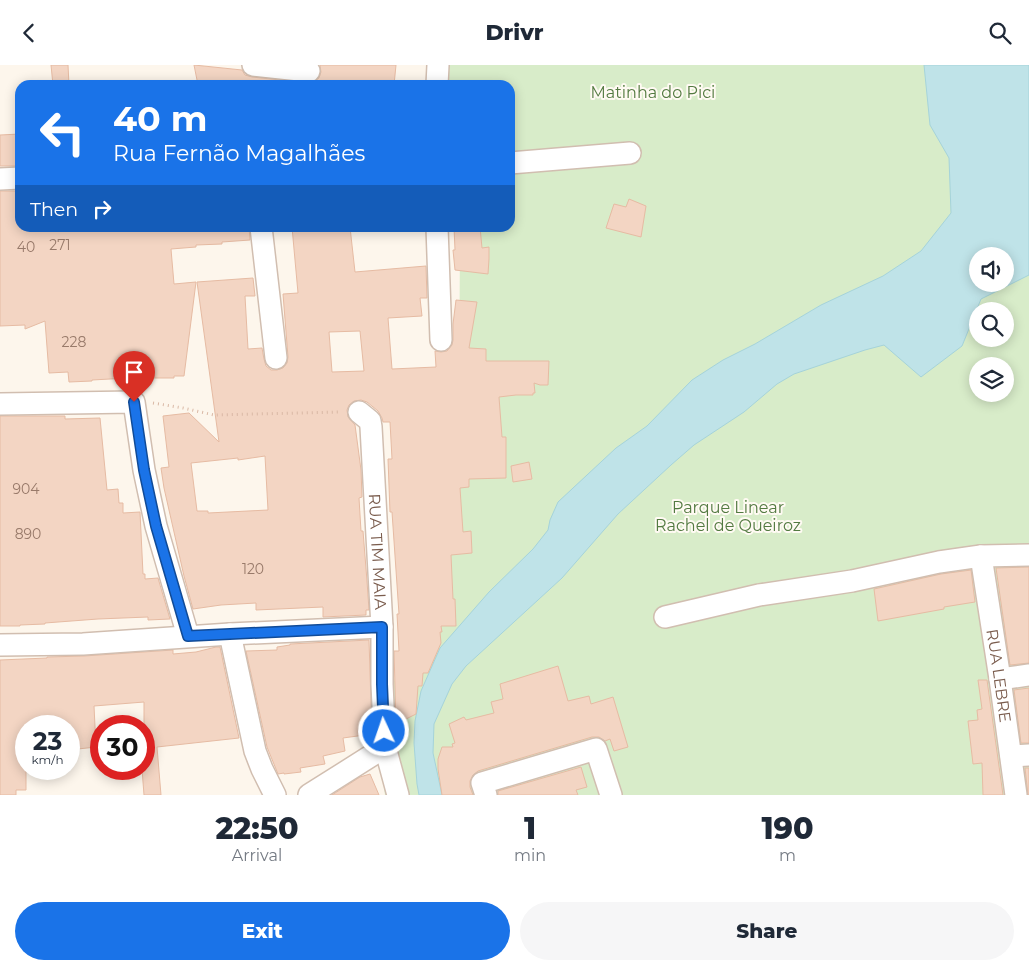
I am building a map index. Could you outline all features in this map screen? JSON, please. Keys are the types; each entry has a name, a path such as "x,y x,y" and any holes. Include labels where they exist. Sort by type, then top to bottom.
{"street":[{"path":"253,65 308,74"},
{"path":"437,80 438,65"},
{"path":"515,163 630,153"},
{"path":"0,179 15,178"},
{"path":"262,232 276,358"},
{"path":"437,232 441,340"},
{"path":"0,404 134,402 144,470 156,526 188,636"},
{"name":"RUA TIM MAIA","path":"365,419 382,627 384,747 398,795"},
{"path":"666,617 759,595 852,581 939,562 980,556 1029,555"},
{"name":"RUA LEBRE","path":"980,556 1000,679 1020,756 1016,795"},
{"path":"0,645 83,644 188,636 382,627"},
{"path":"230,634 256,751 262,769 275,795"},
{"path":"1000,679 1029,675"},
{"path":"309,795 384,747"},
{"path":"484,789 596,749 611,795"}],"path":[{"path":"134,402 165,404 214,415 365,419"}],"green space":[{"name":"Parque Linear Rachel de Queiroz","path":"448,65 1029,65 1029,795 385,795 380,759 380,735 459,440 460,232 515,232 515,80 447,80"}],"water":[{"path":"924,65 1029,65 1029,275 1014,282 1014,247 969,247 969,292 995,292 981,299 980,302 969,302 969,329 962,346 921,377 884,345 865,350 794,374 777,384 744,412 694,445 618,514 562,578 466,666 452,684 434,724 433,753 442,795 419,795 414,743 415,721 421,691 440,648 489,592 533,549 548,530 558,502 616,448 647,426 692,380 723,360 755,344 821,305 883,276 921,251 951,213 949,158 930,125"}],"building":[{"path":"51,65 68,65 69,80 52,80"},
{"path":"194,65 242,70 245,75 252,77 280,80 197,80"},
{"path":"320,65 396,65 394,80 316,80 321,72"},
{"path":"15,134 15,166 0,166 0,135"},
{"path":"0,191 15,191 15,232 249,232 250,240 171,249 174,284 196,282 184,376 69,382 68,372 49,373 45,321 25,329 25,325 0,326"},
{"path":"629,199 646,206 641,237 606,228 614,204 626,207"},
{"path":"292,232 351,232 355,272 426,266 427,298 420,298 422,316 388,318 392,369 436,367 435,351 447,351 452,345 456,300 477,302 469,348 486,349 486,361 549,361 548,385 534,383 535,393 533,395 499,397 502,437 506,437 506,478 469,479 469,487 460,488 463,532 471,531 472,553 451,555 456,626 441,626 441,643 428,673 423,673 422,686 418,686 416,714 396,724 394,651 399,651 397,614 399,614 392,512 390,512 388,459 392,459 390,422 383,422 378,411 367,402 361,400 354,401 347,410 348,417 355,425 361,470 362,497 359,498 369,610 366,610 366,615 323,617 323,607 256,610 256,603 193,609 184,576 161,468 169,467 163,416 189,413 219,442 197,282 253,278 255,296 245,296 248,349 262,348 266,366 271,370 283,368 287,363 288,357 283,294 298,293","holes":["360,331 364,371 332,372 329,332","265,456 268,510 208,513 208,511 197,511 191,463"]},
{"path":"454,232 480,232 482,248 489,247 488,274 455,270 453,250 455,250"},
{"path":"0,416 65,416 65,419 100,418 107,490 118,489 119,503 123,503 123,513 140,512 143,574 145,574 145,579 158,578 170,619 148,620 148,617 98,619 0,626"},
{"path":"529,462 532,479 513,482 511,466"},
{"path":"1029,567 1029,663 1010,665 996,568"},
{"path":"971,570 975,602 878,621 874,589 941,574"},
{"path":"369,640 372,734 343,738 345,751 323,756 325,764 300,768 301,772 278,774 267,747 246,651 277,650 277,647 290,644"},
{"path":"220,647 239,738 157,747 161,795 144,795 143,780 155,780 155,715 144,715 144,702 94,706 94,715 90,715 90,748 80,749 80,715 15,715 15,780 26,780 26,790 16,790 16,795 0,795 0,660 173,650 173,654"},
{"path":"558,666 568,701 589,696 591,704 613,697 628,747 614,751 610,739 605,741 599,737 592,737 478,771 470,781 473,795 442,795 438,759 442,747 453,747 452,744 455,743 449,724 464,717 466,720 494,713 491,702 503,699 500,684"},
{"path":"978,680 987,680 1003,795 983,795 982,763 973,764 968,721 978,720 977,710 982,709"},
{"path":"1029,688 1029,743 1021,743 1014,690"},
{"path":"581,767 587,787 576,790 578,795 498,795 498,791"},
{"path":"1025,768 1029,768 1029,795 1028,795"},
{"path":"370,774 379,795 332,795 360,777"}],"route":[{"path":"134,402 144,470 156,526 188,636 382,627 384,731"}],"park label":[{"name":"Matinha do Pici","path":"653,92"}]}
